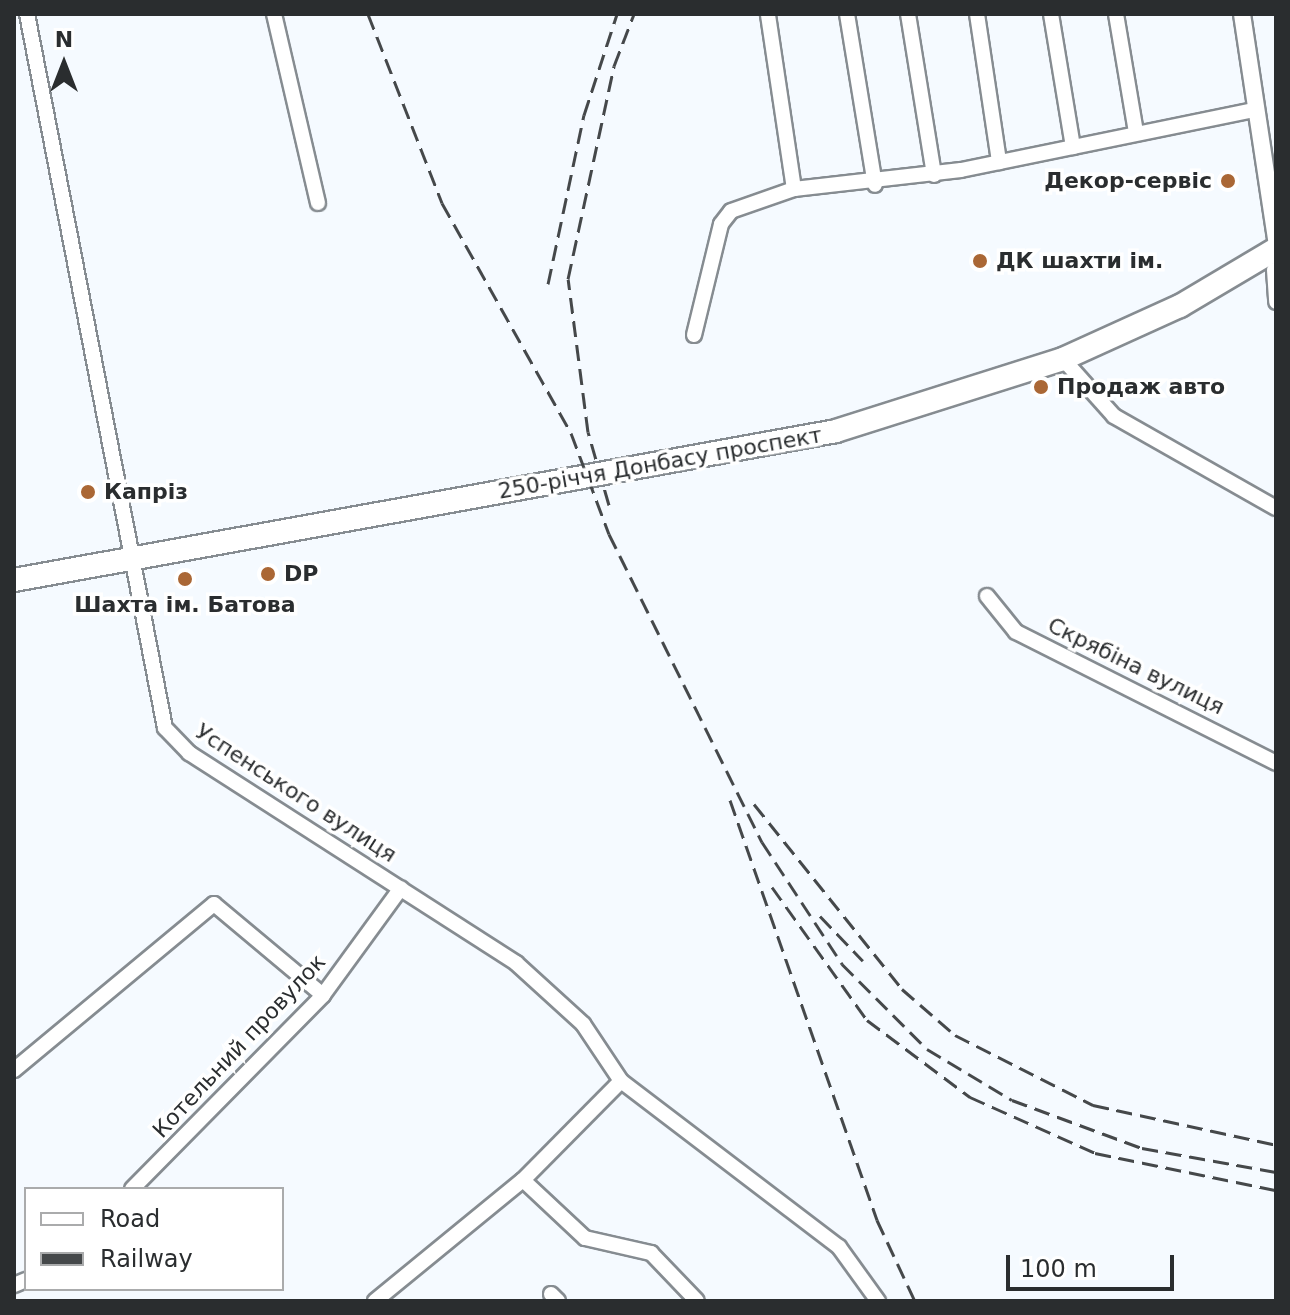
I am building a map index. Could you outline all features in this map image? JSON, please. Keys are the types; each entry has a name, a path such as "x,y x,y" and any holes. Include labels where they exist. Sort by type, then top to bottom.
{"main road":[{"name":"250-річчя Донбасу проспект","path":"14,580 836,431 1063,359 1275,260"}],"street":[{"name":"Успенського вулиця","path":"27,14 165,728 189,753 516,963 583,1024 621,1081 839,1247 878,1301"},
{"path":"274,14 318,203"},
{"path":"768,14 794,189"},
{"path":"847,14 875,185"},
{"path":"908,14 934,175"},
{"path":"977,14 999,162"},
{"path":"1051,14 1073,147"},
{"path":"1116,14 1136,132"},
{"path":"1242,14 1276,239"},
{"path":"694,335 721,224 731,211 794,189 875,185 934,175 1257,109"},
{"path":"1275,260 1276,302"},
{"path":"1063,359 1114,416 1276,508"},
{"name":"Скрябіна вулиця","path":"987,596 1016,632 1276,763"},
{"name":"Котельний провулок","path":"134,1187 323,995 401,888"},
{"path":"14,1070 214,904 323,995"},
{"path":"375,1301 523,1180 621,1081"},
{"path":"523,1180 585,1238 651,1253 697,1301"}],"railway":[{"path":"368,14 442,203 571,433 609,534 762,842 842,964 927,1049 1012,1100 1142,1148 1276,1172"},
{"path":"548,284 584,115 617,14"},
{"path":"609,505 588,432 568,279 614,66 634,14"},
{"path":"730,800 877,1220 915,1301"},
{"path":"754,804 902,989 955,1035 1093,1105 1276,1145"},
{"path":"772,887 867,1020 970,1097 1095,1153 1276,1190"},
{"path":"820,916 863,961"}],"place":[{"name":"Декор-сервіс","path":"1228,181"},
{"name":"ДК шахти ім.","path":"980,261"},
{"name":"Продаж авто","path":"1041,387"},
{"name":"Капріз","path":"88,492"},
{"name":"DP","path":"268,574"},
{"name":"Шахта ім. Батова","path":"185,579"}]}
